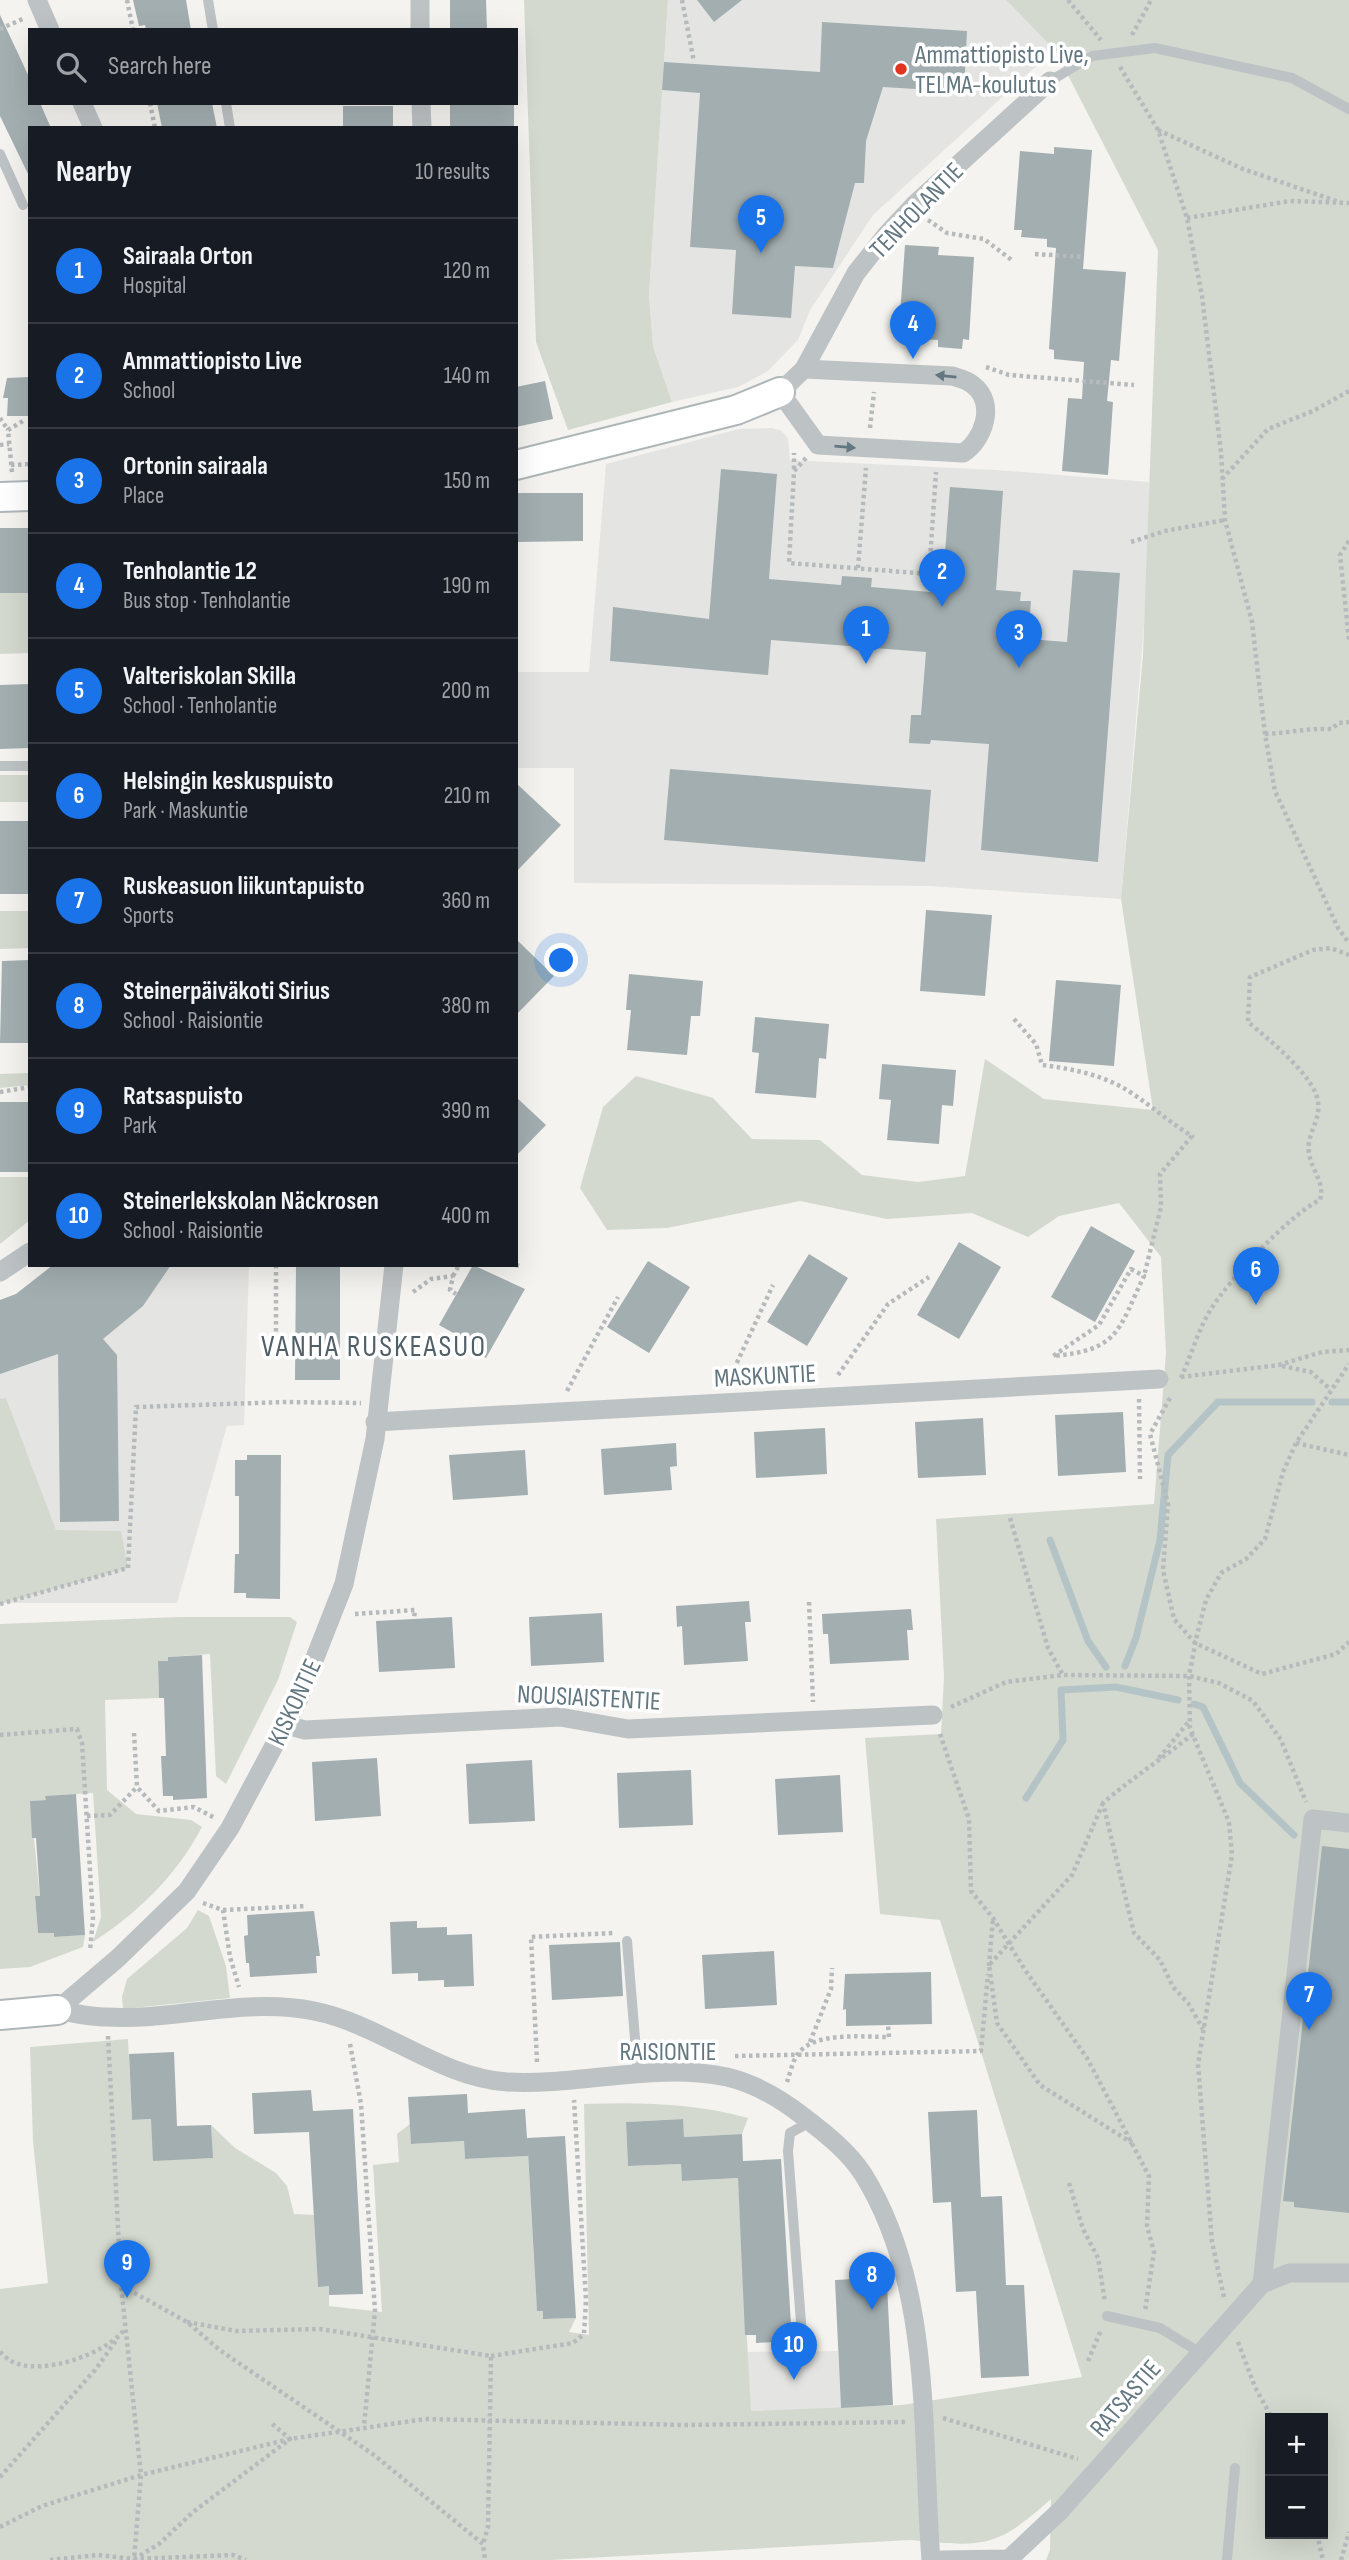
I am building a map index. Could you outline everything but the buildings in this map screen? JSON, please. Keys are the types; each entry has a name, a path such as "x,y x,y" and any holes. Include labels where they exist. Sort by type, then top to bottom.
{"street":[{"path":"419,0 420,28"},
{"path":"43,3 49,28"},
{"name":"TENHOLANTIE","path":"518,464 736,410 780,391 804,369 856,273 915,204 1051,81"},
{"path":"83,105 92,126"},
{"path":"421,105 422,126"},
{"path":"780,391 818,445 963,453 975,446 983,433 984,408 976,386 952,376 804,369"},
{"path":"0,1272 28,1253"},
{"name":"KISKONTIE","path":"57,2010 118,1958 187,1891 230,1828 286,1725 344,1584 375,1422 394,1267"},
{"name":"MASKUNTIE","path":"375,1422 1149,1380"},
{"name":"NOUSIAISTENTIE","path":"286,1725 305,1730 560,1717 628,1729 933,1715"},
{"path":"1262,2284 1313,1819 1349,1823"},
{"name":"RAISIONTIE","path":"57,2010 107,2018 245,2008 311,2010 347,2019 474,2077 508,2082 691,2073 727,2077 780,2099 839,2145 861,2172 895,2240 904,2271 912,2323 922,2417 931,2560"},
{"path":"0,2015 57,2010"},
{"name":"RATSASTIE","path":"942,2560 1009,2559 1102,2466 1199,2352 1262,2284 1289,2273 1349,2273"}],"lane":[{"path":"208,0 213,28"},
{"name":"TENHOLANTIE","path":"1051,81 1091,56 1155,48 1292,78 1349,109"},
{"path":"226,105 230,126"},
{"path":"0,154 23,205"},
{"path":"0,766 28,766"},
{"path":"627,1941 638,2076"},
{"path":"803,2349 788,2151 790,2133 810,2122"},
{"path":"1107,2316 1160,2328 1199,2352"},
{"path":"1227,2560 1235,2468"}],"path":[{"path":"127,0 133,28"},
{"path":"682,0 694,62"},
{"path":"1068,0 1111,52 1158,130 1187,218 1202,296 1221,452 1225,520 1252,622 1265,734 1278,801 1338,928 1349,943"},
{"path":"1123,51 1151,0"},
{"path":"150,105 155,126"},
{"path":"1158,130 1243,169 1342,203"},
{"path":"1187,218 1290,201 1349,203"},
{"path":"915,204 932,224 947,233 984,239 1013,261"},
{"path":"1035,254 1084,257"},
{"path":"976,364 1009,375 1134,385"},
{"path":"1222,480 1268,429 1312,411 1349,391"},
{"path":"0,418 8,430 14,492"},
{"path":"8,430 23,421"},
{"path":"0,445 9,444"},
{"path":"793,471 818,445"},
{"path":"794,453 789,563 929,574 938,452"},
{"path":"11,465 28,464"},
{"path":"1131,542 1165,531 1225,520"},
{"path":"1349,541 1340,555 1349,640"},
{"path":"1265,734 1286,733 1302,728 1332,729 1338,723 1349,722"},
{"path":"1349,955 1331,948 1313,950 1250,977 1248,1022 1312,1083 1318,1102 1317,1117 1308,1135 1310,1157 1323,1190 1320,1200 1304,1207 1242,1271 1210,1310 1182,1377 1150,1434 1168,1504 1163,1570 1174,1619 1195,1643 1262,1674 1336,1654 1349,1642"},
{"path":"1014,1019 1036,1044 1042,1065 1080,1070 1129,1092 1165,1120 1192,1136 1160,1174 1161,1207 1144,1276 1114,1338 1082,1354 1053,1356 1099,1325 1131,1269 1144,1276"},
{"path":"0,1092 28,1087"},
{"path":"276,1267 276,1338"},
{"path":"456,1294 450,1290 458,1267"},
{"path":"392,1294 411,1294 431,1279 453,1276"},
{"path":"828,1398 832,1383 888,1304 929,1278"},
{"path":"723,1404 724,1389 773,1285"},
{"path":"561,1412 565,1395 618,1297"},
{"path":"1140,1479 1149,1380 1279,1365 1322,1352 1349,1350"},
{"path":"1269,2413 1255,2387 1229,2318 1212,2242 1198,2064 1232,1855 1229,1822 1193,1734 1189,1676 1206,1600 1214,1584 1221,1573 1246,1559 1265,1539 1283,1472 1296,1443 1349,1364"},
{"path":"1279,1365 1311,1372 1330,1390"},
{"path":"0,1604 128,1567 135,1407 285,1402 361,1403"},
{"path":"1296,1443 1349,1455"},
{"path":"1010,1518 1048,1648 1063,1675"},
{"path":"809,1602 814,1721"},
{"path":"333,1613 353,1615 415,1610 414,1619"},
{"path":"1160,2328 1145,2310 1154,2252 1147,2226 1149,2176 1087,2058 993,1918 971,1891 969,1819 933,1715 1006,1682 1063,1675 1189,1676 1219,1683 1253,1701 1281,1740 1313,1819"},
{"path":"1155,1765 1190,1720"},
{"path":"0,1735 77,1729 82,1743 93,1918 90,1951"},
{"path":"134,1733 136,1787 159,1811 194,1807 230,1828"},
{"path":"989,1965 1072,1875 1103,1803 1131,1778 1155,1765 1193,1734"},
{"path":"87,1816 110,1815 136,1787"},
{"path":"1103,1803 1134,1933 1160,1959 1173,1987 1188,2003 1204,2030"},
{"path":"187,1891 200,1902 223,1910 307,1906"},
{"path":"223,1910 230,1957 245,2008"},
{"path":"722,2056 981,2051 993,1918"},
{"path":"538,2080 531,1937 612,1932 627,1941"},
{"path":"989,1965 997,2023 1040,2085 1134,2144"},
{"path":"780,2099 797,2055 810,2043 831,1989 832,1968"},
{"path":"107,2018 121,2286 141,2475 134,2560"},
{"path":"810,2043 846,2038 889,2037 888,2025"},
{"path":"350,2040 361,2104 374,2311 363,2426"},
{"path":"187,2322 236,2331 320,2329 491,2356 573,2343 584,2334 586,2300 573,2095"},
{"path":"1069,2183 1083,2229 1098,2258 1107,2316 1088,2361"},
{"path":"121,2286 187,2322 221,2351 341,2431 483,2544"},
{"path":"0,2477 95,2370 125,2329"},
{"path":"0,2352 12,2362 34,2367 50,2366 102,2349 118,2338"},
{"path":"485,2560 483,2544 488,2527 491,2356"},
{"path":"0,2527 42,2506 141,2475 290,2439 363,2426 425,2419 684,2425 922,2417 1102,2466"},
{"path":"271,2423 290,2439"},
{"path":"134,2560 159,2544 193,2512 290,2439"},
{"path":"488,2511 496,2510"},
{"path":"1341,2560 1349,2532"},
{"path":"1318,2539 1323,2560"},
{"path":"50,2560 98,2555 134,2560 233,2555 246,2560"}],"shaded area":[{"path":"524,0 668,0 649,295 653,346 672,402 568,430 536,342"},
{"path":"668,0 1006,0 1055,49 873,215 810,310 798,340 768,371 738,387 672,402 653,346 649,295"},
{"path":"1006,0 1349,0 1349,2560 1046,2560 1050,2550 1051,2499 1001,2536 987,2541 955,2544 910,2540 551,2560 0,2560 0,2289 48,2283 33,2142 30,2047 128,2039 132,2120 153,2119 153,2160 212,2158 211,2125 235,2148 276,2173 287,2186 294,2214 314,2215 318,2286 329,2286 329,2306 382,2312 373,2165 399,2162 397,2134 410,2124 411,2144 464,2141 465,2159 528,2156 537,2310 543,2311 544,2319 576,2318 569,2332 589,2335 584,2104 687,2106 748,2118 742,2134 684,2137 682,2119 626,2122 628,2166 681,2164 683,2181 738,2178 751,2411 902,2405 1082,2377 940,1920 880,1914 865,1738 941,1734 944,1677 936,1519 1154,1504 1166,1353 1161,1257 1119,1203 1059,1216 1028,1237 972,1213 887,1219 800,1201 667,1228 607,1230 580,1188 603,1107 636,1076 713,1098 752,1139 820,1140 862,1175 918,1182 965,1176 985,1059 1044,1099 1153,1110 1121,899 1143,655 1158,250 1055,50"},
{"path":"772,428 782,431 788,439 790,460 996,470 1149,482 1149,566 1121,899 929,886 574,883 574,768 518,768 518,672 589,672 606,464 739,429"},
{"path":"0,593 28,593 28,653 0,654"},
{"path":"0,775 28,775 28,802 0,802"},
{"path":"0,911 28,911 28,948 0,949"},
{"path":"28,1073 28,1085 0,1088 0,1074"},
{"path":"0,1177 28,1177 28,1222 0,1244"},
{"path":"50,1267 249,1267 244,1425 227,1426 177,1603 0,1603 0,1300 16,1294"},
{"path":"6,1398 56,1530 121,1531 128,1568 0,1604 0,1399"},
{"path":"179,1617 290,1617 297,1622 278,1680 226,1784 216,1776 210,1654 168,1657 168,1661 158,1661 159,1698 105,1700 107,1790 136,1814 191,1820 202,1827 192,1845 155,1892 93,1942 101,1917 93,1793 46,1796 46,1800 30,1801 40,1896 35,1897 38,1933 54,1933 54,1937 85,1935 83,1947 30,1967 0,1969 0,1624"},
{"path":"198,1910 209,1916 226,1966 230,1998 123,2009 122,1997 127,1979 187,1928"},
{"path":"838,2351 841,2408 751,2411 746,2352"}],"waterway":[{"path":"1125,1666 1136,1638 1160,1540 1168,1455 1218,1402 1312,1402"},
{"path":"1332,1402 1349,1402"},
{"path":"1050,1540 1088,1641 1106,1667"},
{"path":"1026,1798 1063,1740 1061,1690 1116,1687 1178,1700"},
{"path":"1194,1704 1203,1707 1240,1783 1294,1835"}],"place":[{"name":"Ammattiopisto Live, TELMA-koulutus","path":"901,69"},
{"name":"Valteriskolan Skilla","path":"761,253"},
{"name":"Tenholantie 12","path":"913,359"},
{"name":"Ammattiopisto Live","path":"942,607"},
{"name":"Sairaala Orton","path":"866,664"},
{"name":"Ortonin sairaala","path":"1019,668"},
{"name":"Helsingin keskuspuisto","path":"1256,1305"},
{"name":"Ruskeasuon liikuntapuisto","path":"1309,2030"},
{"name":"Ratsaspuisto","path":"127,2298"},
{"name":"Steinerpäiväkoti Sirius","path":"872,2310"},
{"name":"Steinerlekskolan Näckrosen","path":"794,2380"}],"district":[{"name":"VANHA RUSKEASUO","path":"374,1346"}]}
